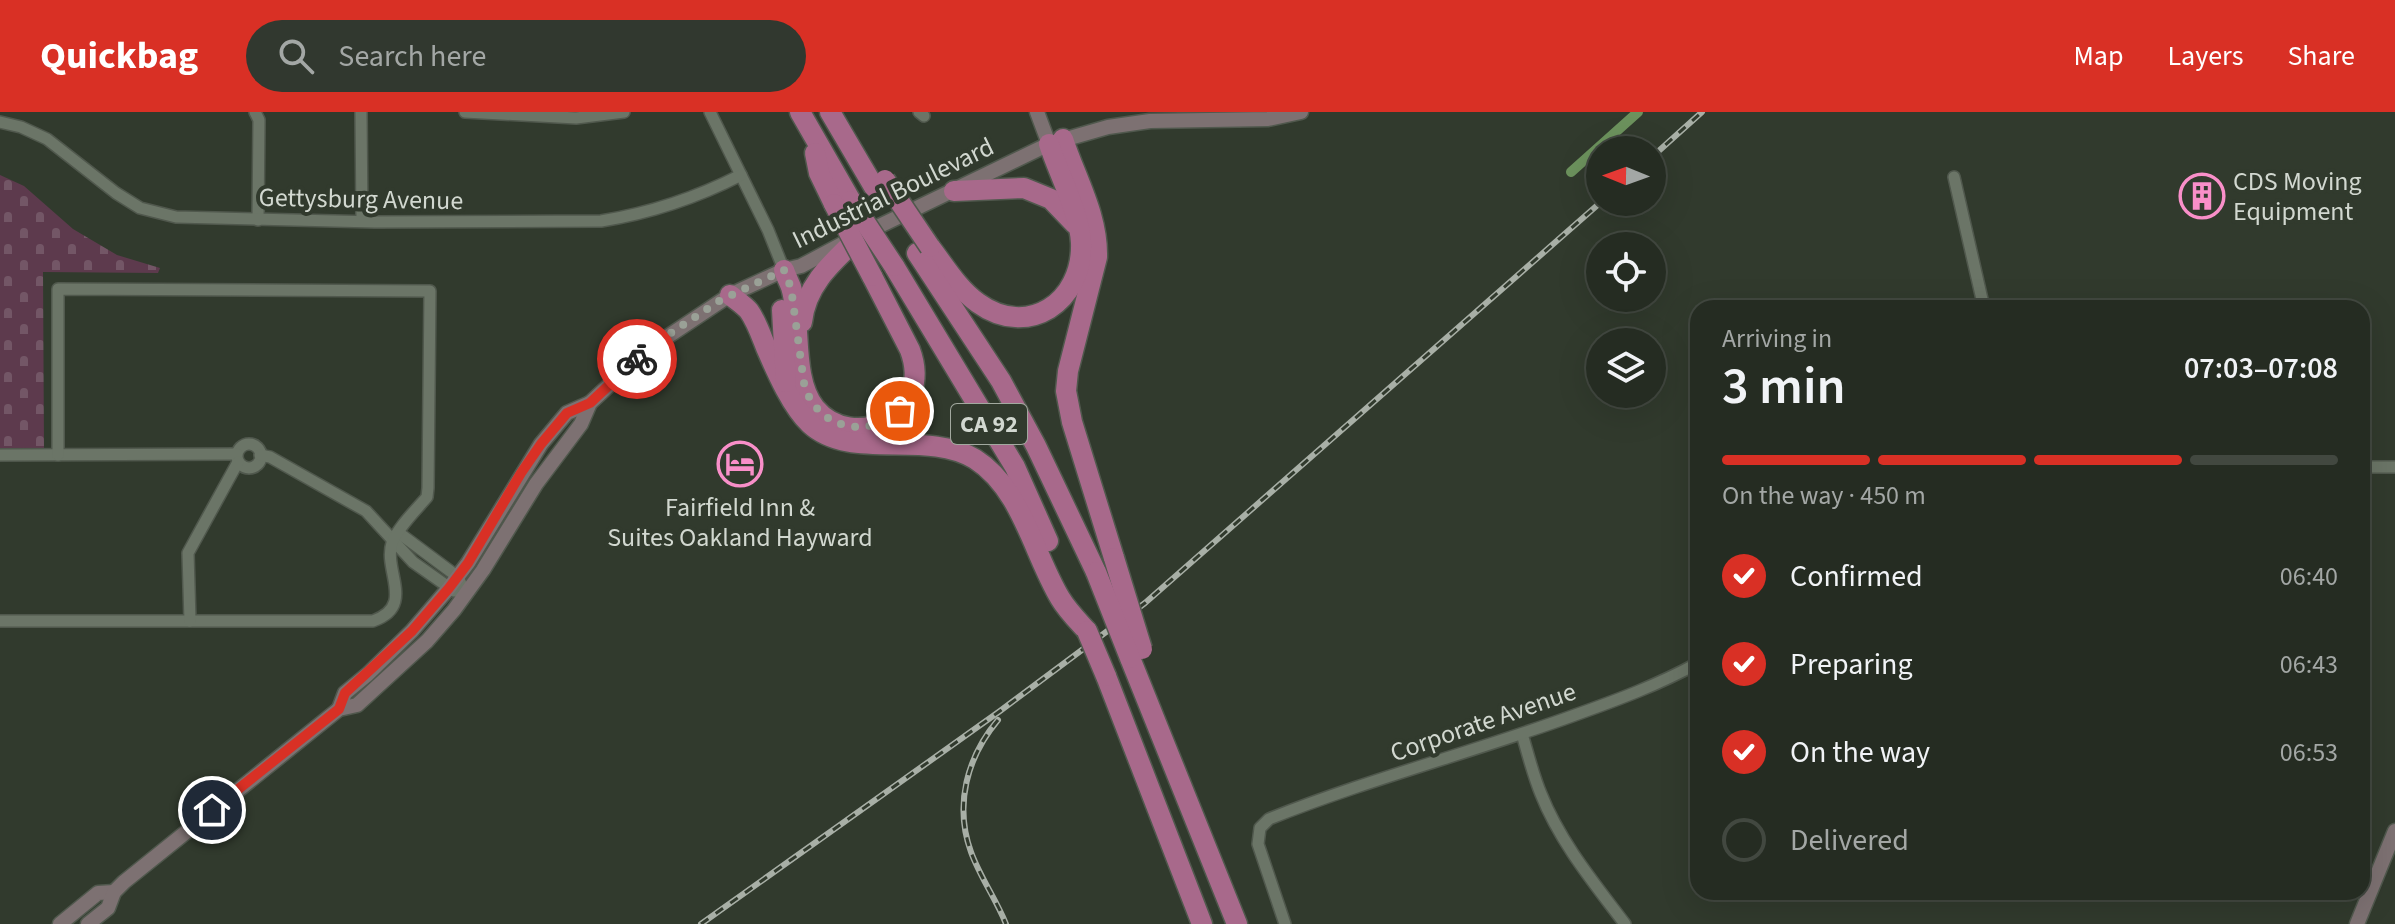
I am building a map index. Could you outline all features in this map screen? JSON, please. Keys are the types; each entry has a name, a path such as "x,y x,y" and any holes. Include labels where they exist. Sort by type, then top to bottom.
{"highway":[{"path":"784,270 791,288 807,394 821,414 831,421 852,427 876,425 894,416 906,406 916,378 914,361 872,276 843,202 819,173 811,134 800,112"},
{"name":"CA 92","path":"830,112 924,250 1036,446 1136,653 1151,709 1237,924"},
{"path":"839,112 880,183"},
{"path":"924,250 975,301 998,314 1017,319 1035,315 1052,306 1074,281 1081,243 1056,142"},
{"path":"1056,142 1092,214 1097,239 1097,257 1068,371 1067,404 1114,558 1136,653"},
{"path":"954,191 1024,188 1051,199 1078,226"},
{"name":"CA 92","path":"843,202 894,266 1015,467 1066,594 1087,631 1106,676 1202,924"},
{"path":"799,346 803,309 809,294 832,264 862,234"},
{"path":"784,270 781,291 786,386"},
{"path":"730,295 749,311 778,377 811,425 833,437 860,442 943,446 966,454 986,467 1001,483 1066,594"}],"main road":[{"path":"1037,112 1056,142"},
{"name":"Industrial Boulevard","path":"339,709 345,693 412,631 453,582 541,444 567,413 590,403 650,347 730,295 784,270 801,266 1056,142 1108,127 1150,121 1268,119 1301,112"},
{"name":"Industrial Boulevard","path":"88,924 108,908 114,892 339,709 357,705 427,641 466,595 536,484 581,424 590,403"},
{"path":"2370,892 2395,831"},
{"name":"Industrial Boulevard","path":"61,923 98,893 114,892"},
{"path":"2357,924 2367,900"}],"street":[{"path":"255,112 259,120 258,220"},
{"path":"361,112 362,221"},
{"path":"465,113 576,118 624,112"},
{"path":"710,112 784,270"},
{"name":"Gettysburg Avenue","path":"0,122 21,127 47,139 140,208 176,217 601,221 678,204 741,175"},
{"path":"1954,177 1982,300"},
{"path":"0,621 373,621 385,617 396,597 391,563 396,537 427,497 430,291 58,289 58,455"},
{"path":"190,621 188,553 242,446 251,444 259,449 259,462 251,467 242,466 238,458"},
{"path":"0,455 238,458"},
{"path":"260,455 270,457 366,511 396,537 431,557 466,595"},
{"path":"2370,467 2395,467"},
{"path":"396,537 417,566"},
{"path":"417,566 431,557"},
{"path":"395,578 402,567 417,566 453,582"},
{"name":"Corporate Avenue","path":"1285,924 1258,844 1257,834 1264,823 1522,734 1662,682 1690,667"},
{"path":"1522,734 1541,795 1556,825 1573,854 1625,924"}],"green space":[{"path":"0,175 24,186 73,229 117,255 160,268 158,273 43,272 44,451 0,452"}],"waterway":[{"path":"1571,172 1638,112"}],"railway":[{"path":"1666,144 1702,112"},
{"path":"701,924 1000,711 1145,603 1586,215"},
{"path":"998,720 971,766 966,782 964,817 971,852 1006,924"}],"way so far":[{"path":"637,359 719,301 784,270 791,288 804,383 814,406 831,421 852,427 876,425 900,411"}],"place":[{"name":"CDS Moving Equipment","path":"2202,196"},
{"name":"Fairfield Inn & Suites Oakland Hayward","path":"740,464"}],"route":[{"path":"212,810 339,709 345,693 412,631 449,588 468,563 521,473 567,413 590,403 637,359"}]}
